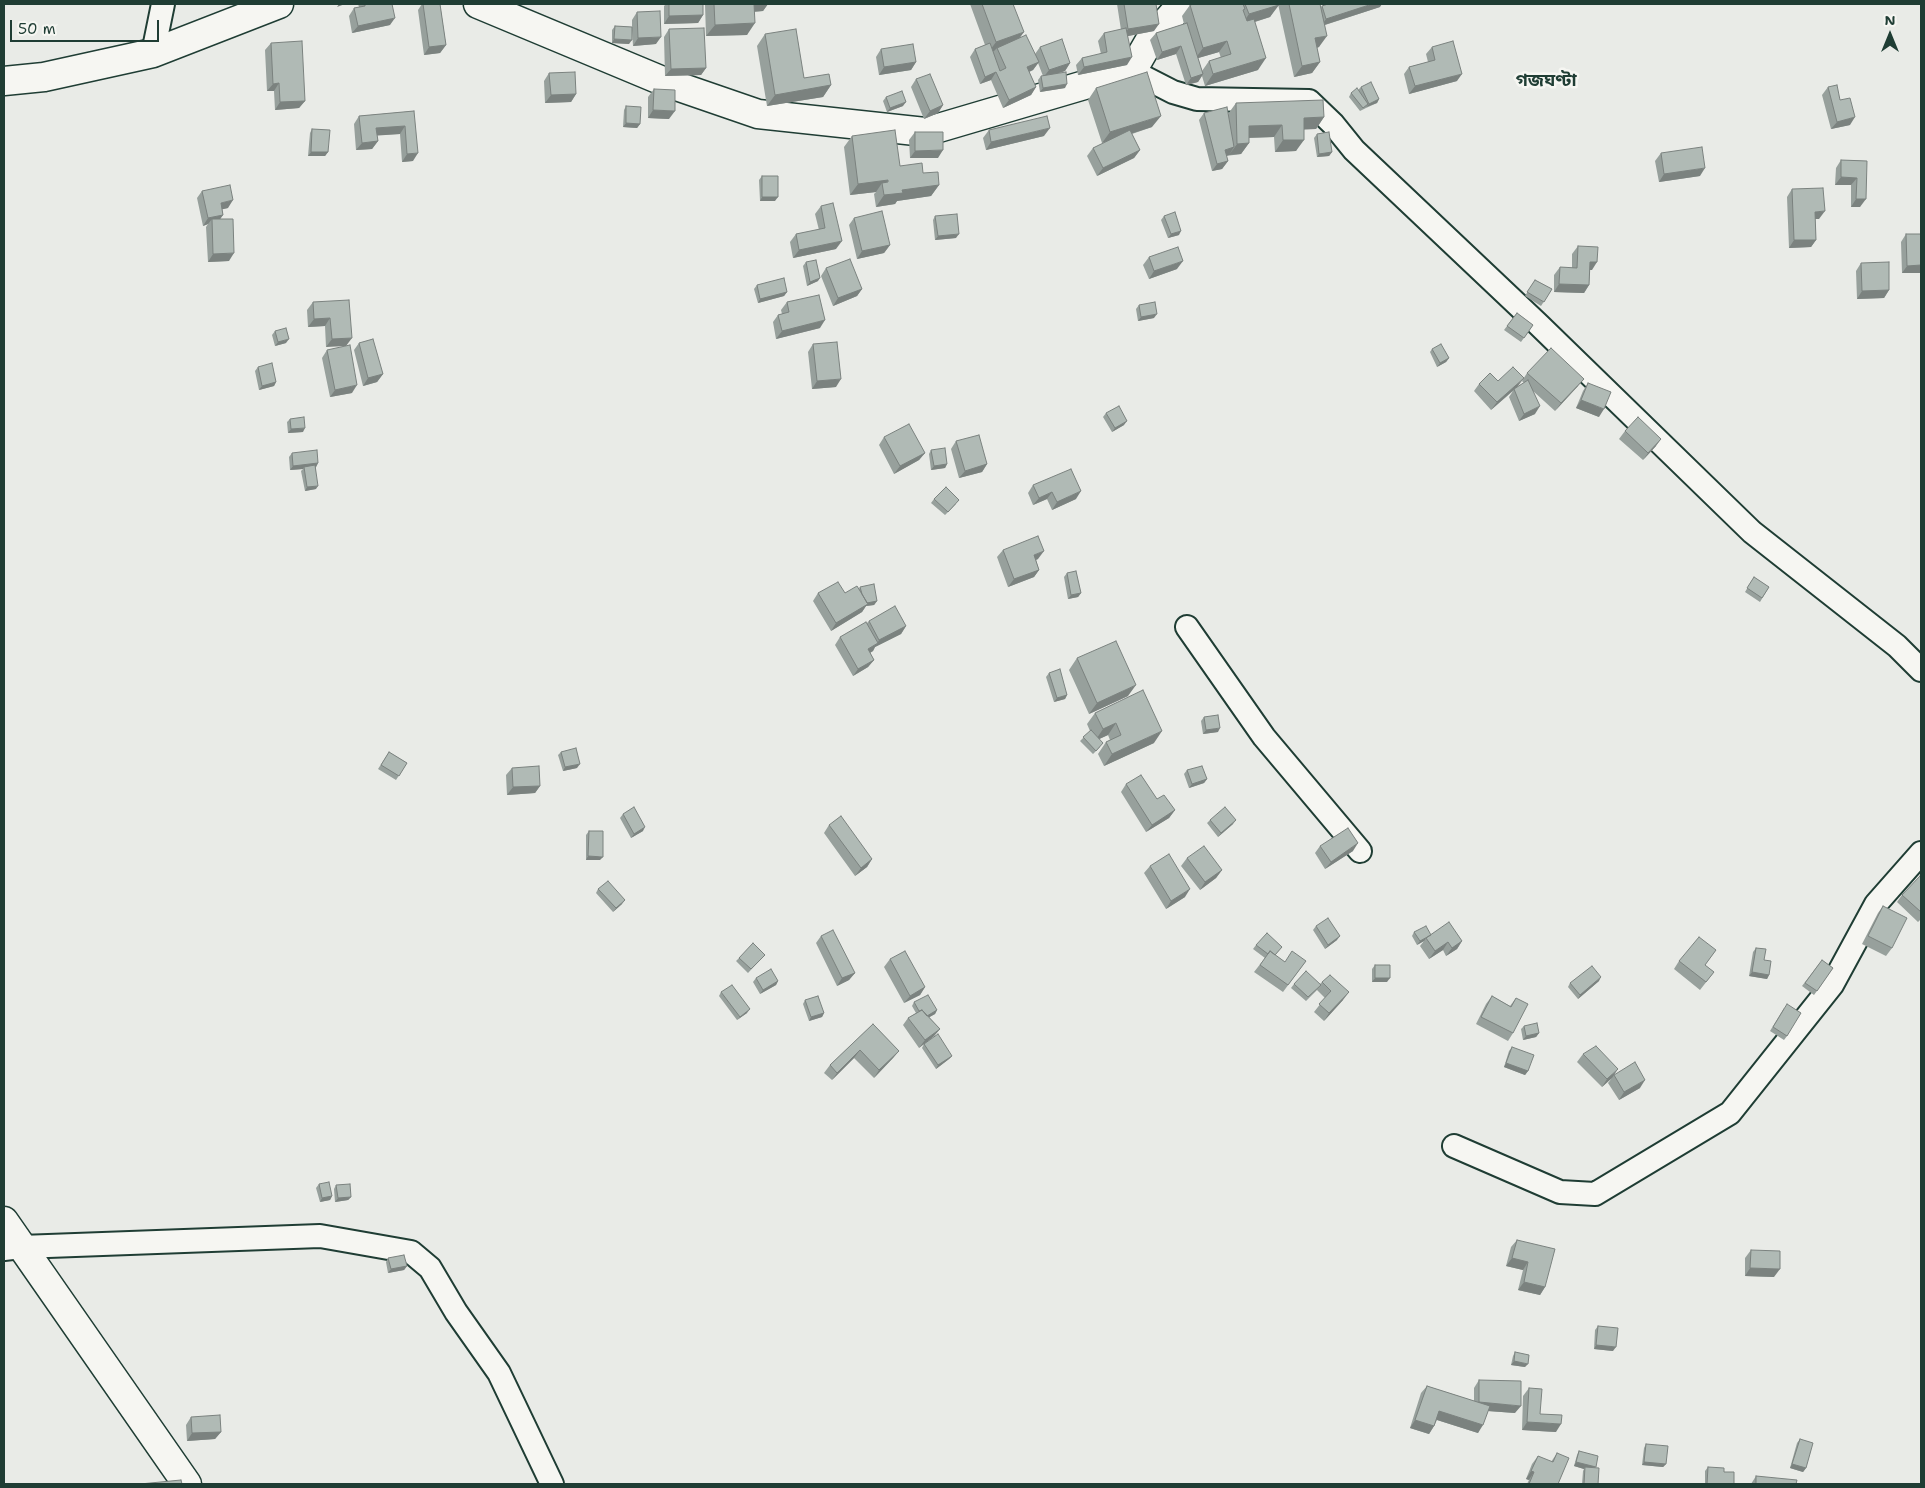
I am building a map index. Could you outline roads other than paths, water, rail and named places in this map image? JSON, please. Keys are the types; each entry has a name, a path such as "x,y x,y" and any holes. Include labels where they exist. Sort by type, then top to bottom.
{"street":[{"path":"153,53 163,4"},
{"path":"4,81 44,77 153,53 279,4"},
{"path":"478,4 665,82 758,114 926,132 1132,71 1150,40 1182,4"},
{"path":"1132,71 1173,92 1197,99 1309,101 1333,124 1354,150 1539,325 1752,532 1897,646 1921,670"},
{"path":"1187,627 1264,737 1360,852"},
{"path":"1454,1146 1560,1192 1596,1194 1730,1113 1832,985 1876,904 1921,853"},
{"path":"4,1221 12,1248 187,1484"},
{"path":"12,1248 320,1236 411,1252 430,1268 456,1312 500,1373 552,1484"}],"district":[{"name":"গজঘণ্টা","path":"1546,81"}]}
